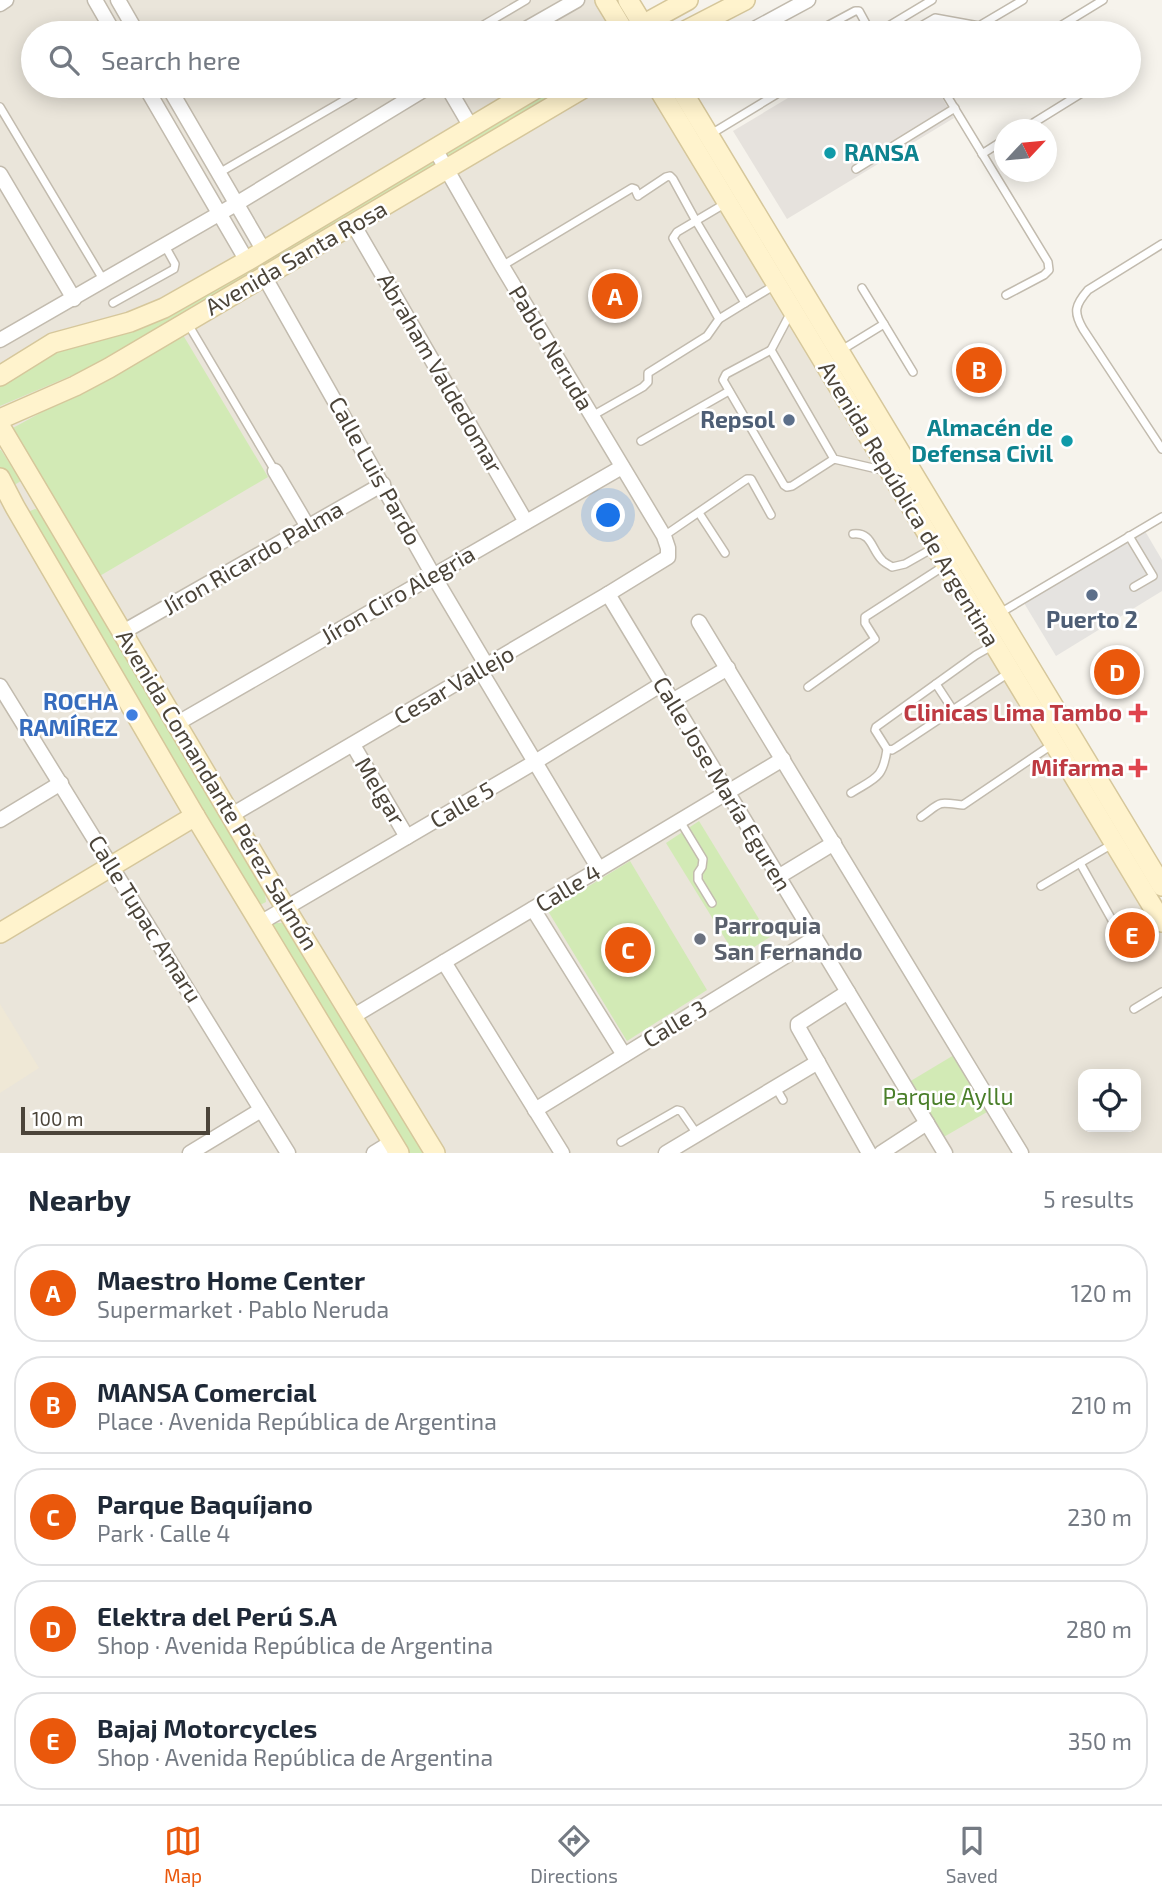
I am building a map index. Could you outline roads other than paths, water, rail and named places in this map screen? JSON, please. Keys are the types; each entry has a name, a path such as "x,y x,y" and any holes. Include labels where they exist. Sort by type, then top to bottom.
{"main road":[{"path":"605,0 626,21"},
{"path":"653,21 688,0"},
{"path":"704,21 745,0"},
{"path":"634,2 635,21"},
{"name":"Avenida Santa Rosa","path":"0,376 54,343 130,322 164,308 520,98"},
{"name":"Avenida Santa Rosa","path":"0,419 75,386 567,98"},
{"name":"Avenida República de Argentina","path":"667,98 701,140 839,351 954,560 994,645 1162,922"},
{"name":"Avenida República de Argentina","path":"684,98 727,202 935,547 954,560 998,614 1161,882"},
{"name":"Avenida Comandante Pérez Salmón","path":"0,426 230,816 435,1153"},
{"name":"Avenida Comandante Pérez Salmón","path":"0,478 195,816 395,1148"},
{"path":"15,508 18,499 24,494 40,494"},
{"path":"0,933 195,816"}],"street":[{"path":"0,4 6,0"},
{"path":"94,0 107,21"},
{"path":"118,0 130,21"},
{"path":"536,21 557,6 577,0"},
{"path":"769,21 808,0"},
{"path":"152,98 247,261"},
{"path":"175,98 264,251"},
{"path":"0,340 236,204 410,98"},
{"path":"454,98 471,127"},
{"name":"Pablo Neruda","path":"435,149 666,542"},
{"path":"0,174 74,299"},
{"name":"Abraham Valdedomar","path":"354,224 526,522"},
{"name":"Calle Luis Pardo","path":"264,276 383,484 535,762 599,869"},
{"name":"Jíron Ciro Alegria","path":"176,724 621,467"},
{"path":"275,471 308,527"},
{"name":"Jíron Ricardo Palma","path":"123,632 383,484"},
{"name":"Cesar Vallejo","path":"230,816 608,594 667,556 666,542"},
{"name":"Calle Jose María Eguren","path":"608,594 945,1153"},
{"path":"699,622 1021,1153"},
{"path":"672,701 728,668"},
{"name":"Calle 5","path":"260,923 535,762 662,684"},
{"name":"Calle Tupac Amaru","path":"0,686 5,708 61,783 288,1153"},
{"name":"Melgar","path":"353,745 407,836"},
{"name":"Calle 4","path":"352,1017 783,759"},
{"path":"0,820 61,783"},
{"path":"778,877 834,843"},
{"path":"533,909 624,1055"},
{"name":"Calle 3","path":"535,1110 815,938"},
{"path":"444,962 562,1153"},
{"path":"848,992 797,1026 869,1153"},
{"path":"667,1153 779,1094 818,1062"},
{"path":"190,1153 261,1110"},
{"path":"880,1153 927,1123"},
{"path":"374,1153 395,1148"}],"lane":[{"path":"490,21 526,0"},
{"path":"914,0 919,8"},
{"path":"898,21 932,0"},
{"path":"993,21 1023,0"},
{"path":"1069,21 1103,0"},
{"path":"836,21 859,11 864,21"},
{"path":"930,21 935,18 948,21"},
{"path":"219,173 348,98"},
{"path":"701,140 770,98"},
{"path":"949,98 1048,262 1049,270 1044,275 1006,295"},
{"path":"1040,119 1074,98"},
{"path":"0,107 104,281"},
{"path":"856,169 955,108"},
{"path":"982,154 994,146"},
{"path":"502,266 632,188 638,196 670,176 745,303"},
{"path":"719,319 673,237 727,202"},
{"path":"1162,244 1087,290 1076,307 1077,318 1083,329 1162,449"},
{"path":"113,303 174,269 175,264 164,246"},
{"path":"592,416 643,387 648,382 648,373 707,337 719,319 777,285"},
{"path":"862,288 913,372"},
{"path":"792,311 771,350 726,374 723,380 783,485 792,486 835,459 890,472"},
{"path":"186,322 275,471"},
{"path":"839,351 884,324"},
{"path":"771,350 835,459"},
{"path":"641,441 729,391"},
{"path":"666,542 699,513 744,481 751,479 771,515"},
{"path":"699,513 725,553"},
{"path":"998,614 1162,517"},
{"path":"853,534 861,533 869,538 883,561 892,567 905,564 935,547"},
{"path":"1129,536 1153,576 1134,587"},
{"path":"808,687 875,639 864,620 865,617 954,560"},
{"path":"851,793 880,775 885,764 887,749 875,730 876,727 994,645"},
{"path":"887,749 892,750 1011,672"},
{"path":"936,684 953,710"},
{"path":"921,817 940,803 963,805 1054,743"},
{"path":"680,821 703,859 698,880 712,903"},
{"path":"1041,886 1114,843"},
{"path":"1080,863 1112,920"},
{"path":"1134,1009 1162,992"},
{"path":"621,1142 677,1110 681,1111 697,1135"}],"place":[{"name":"RANSA","path":"830,153"},
{"name":"Maestro Home Center","path":"615,296"},
{"name":"MANSA Comercial","path":"979,370"},
{"name":"Repsol","path":"789,420"},
{"name":"Almacén de Defensa Civil","path":"1067,441"},
{"name":"Puerto 2","path":"1092,595"},
{"name":"Elektra del Perú S.A","path":"1117,672"},
{"name":"Clinicas Lima Tambo","path":"1138,713"},
{"name":"ROCHA RAMÍREZ","path":"132,715"},
{"name":"Mifarma","path":"1138,768"},
{"name":"Bajaj Motorcycles","path":"1132,935"},
{"name":"Parroquia San Fernando","path":"700,939"},
{"name":"Parque Baquíjano","path":"628,950"}],"park label":[{"name":"Parque Ayllu","path":"948,1097"}]}
